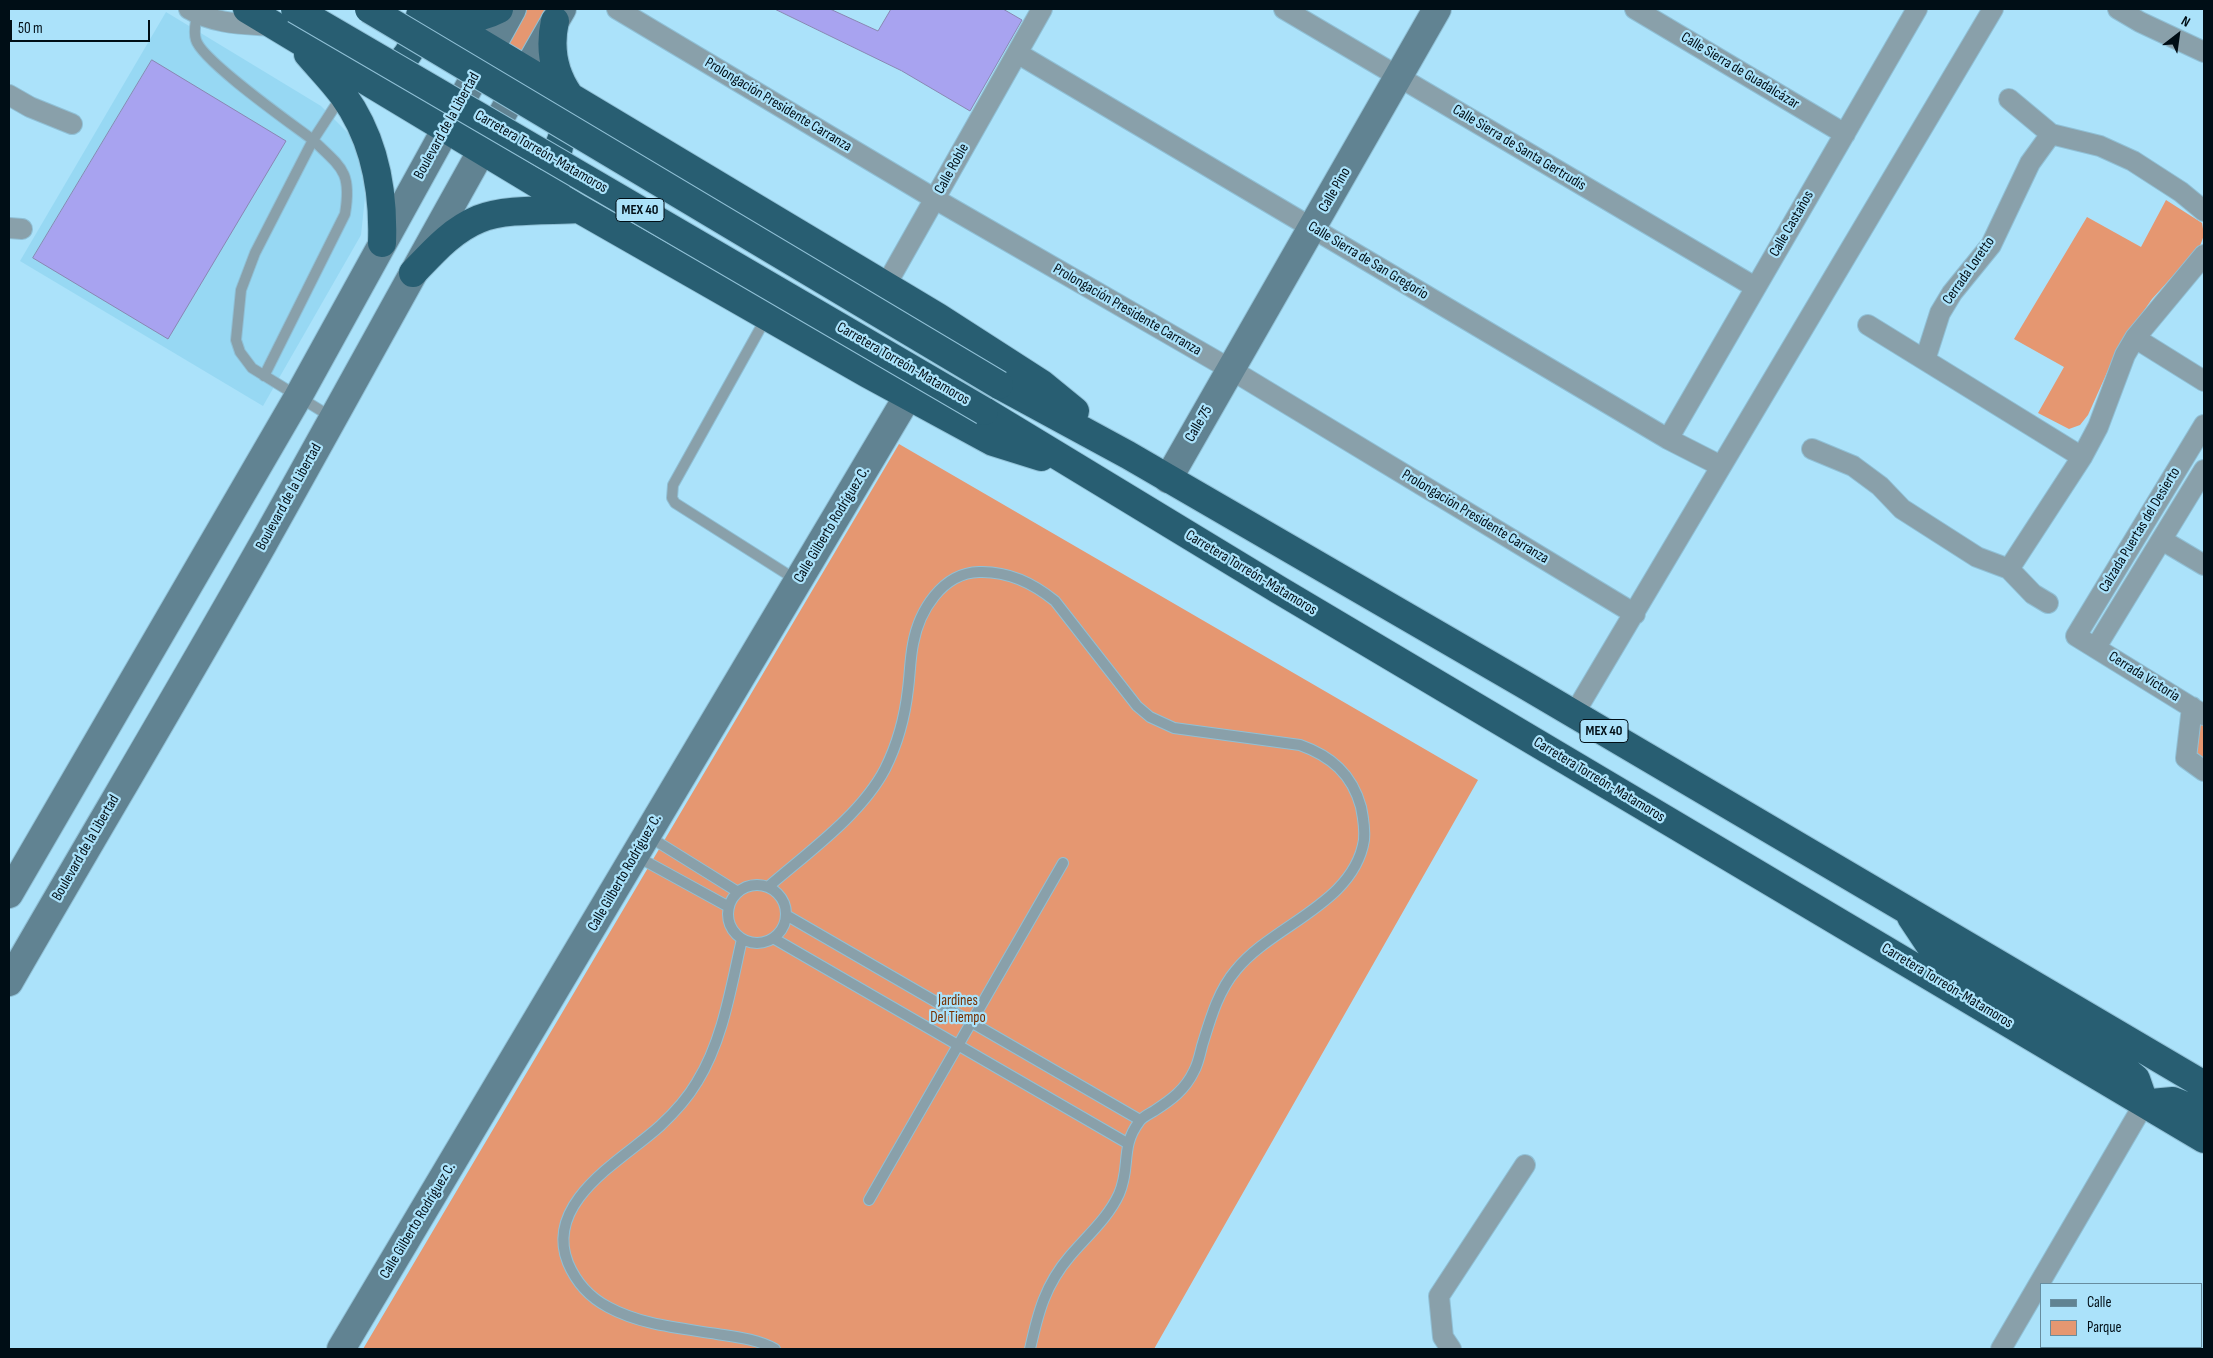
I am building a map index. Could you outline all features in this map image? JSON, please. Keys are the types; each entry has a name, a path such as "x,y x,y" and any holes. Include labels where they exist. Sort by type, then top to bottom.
{"highway":[{"path":"247,9 287,23 353,87 445,128 570,203 908,396 993,442 1078,468"},
{"name":"MEX 40","path":"368,9 999,384 1128,455 1574,714 2204,1085"},
{"path":"426,11 461,18 479,16 499,9"},
{"path":"353,87 394,68 407,56 416,41 420,24 426,11"},
{"path":"426,11 886,285 1042,384 1128,455"},
{"path":"559,15 552,43 554,65 563,86 578,100"},
{"name":"Carretera Torreón-Matamoros","path":"287,23 984,411 1296,600 2204,1139"},
{"path":"353,87 359,121 372,150 379,181 383,212 382,243"},
{"path":"570,203 556,184 555,169 560,140 576,115 578,100"},
{"path":"413,273 450,236 479,219 499,213 570,203"},
{"path":"1907,910 1929,944 1964,971 2111,1058 2136,1079 2144,1104 2173,1101 2204,1113"}],"street":[{"name":"Boulevard de la Libertad","path":"9,894 298,397 512,9"},
{"name":"Prolongación Presidente Carranza","path":"618,9 935,199 1230,370 1635,614"},
{"name":"Calle Roble","path":"886,285 1042,9"},
{"name":"Calle Sierra de Santa Gertrudis","path":"1284,9 1755,287"},
{"name":"Calle Pino","path":"1230,370 1400,77 1437,9"},
{"name":"Calle Sierra de Guadalcázar","path":"1635,9 1845,134"},
{"name":"Calle Castaños","path":"1668,439 1918,9"},
{"path":"1574,714 1993,9"},
{"path":"2118,9 2140,22 2204,52"},
{"path":"193,11 228,23 287,23"},
{"name":"Boulevard de la Libertad","path":"9,982 261,546 483,151 526,70 559,15"},
{"name":"Calle Sierra de San Gregorio","path":"1016,53 1668,439 1722,466"},
{"path":"9,95 30,108 72,124"},
{"path":"2009,99 2051,134 2100,146 2133,161 2180,192 2204,211"},
{"name":"Cerrada Loretto","path":"1925,360 1940,313 1952,292 1991,245 2030,163 2051,134"},
{"path":"2009,569 2082,457 2098,427 2125,355 2135,338 2204,255"},
{"path":"1868,325 2082,457"},
{"path":"2135,338 2204,381"},
{"name":"Calle 75","path":"1168,478 1230,370"},
{"name":"Calle Gilberto Rodríguez C.","path":"342,1349 908,396"},
{"name":"Calzada Puertas del Desierto","path":"2076,636 2204,425"},
{"path":"1812,449 1853,466 1880,486 1902,509 1977,557 2009,569 2033,594 2048,603"},
{"name":"Calzada Puertas del Desierto","path":"2096,647 2162,540 2198,496 2204,470"},
{"path":"2162,540 2204,565"},
{"path":"2114,572 2134,584"},
{"name":"Cerrada Victoria","path":"2076,636 2198,711 2186,758 2204,771"},
{"path":"2001,1349 2144,1104"},
{"path":"1450,1349 1443,1337 1439,1296 1525,1165"}],"lane":[{"path":"193,11 196,42 202,52 313,140 337,163 346,178 348,196 345,214 264,376"},
{"path":"333,418 264,376 245,360 236,340 241,290 255,253 313,140 353,87"},
{"path":"768,315 673,485 672,498 675,503 798,581"},
{"path":"768,887 838,826 867,795 884,771 897,738 908,690 912,644 918,624 940,588 960,575 971,572 1005,574 1040,588 1055,600 1137,706 1150,717 1174,728 1300,745 1317,751 1332,760 1345,772 1357,793 1363,817 1364,841 1354,868 1340,888 1255,951 1235,970 1223,990 1194,1071 1181,1092 1140,1120 1127,1143 1126,1176 1112,1206 1069,1257 1044,1294 1030,1349"},
{"path":"642,846 738,892"},
{"path":"642,846 729,907"},
{"path":"869,1200 1063,863"},
{"path":"758,885 768,887 782,898 786,915 780,932 773,938 758,943 742,939 732,928 728,915 734,896 747,886 758,885"},
{"path":"786,915 1140,1120"},
{"path":"773,938 1127,1143"},
{"path":"742,939 711,1058 697,1082 684,1102 660,1126 593,1180 576,1201 568,1219 564,1237 566,1257 574,1276 585,1290 606,1306 628,1316 664,1326 755,1340 775,1349"}],"shaded area":[{"path":"166,12 321,106 355,140 363,164 365,197 361,235 263,406 20,261"}],"green space":[{"path":"520,9 554,9 524,59 500,49"},
{"path":"2166,200 2202,223 2204,235 2200,246 2152,299 2118,348 2088,415 2080,425 2069,429 2038,413 2064,367 2014,339 2087,217 2141,247"},
{"name":"Jardines Del Tiempo","path":"899,444 1478,780 1154,1349 363,1349"},
{"path":"2198,716 2204,720 2204,764 2192,757"}],"building":[{"path":"775,9 830,9 878,31 891,9 1003,9 1022,20 970,111 902,71"},
{"path":"152,60 286,141 168,339 33,258"}]}
